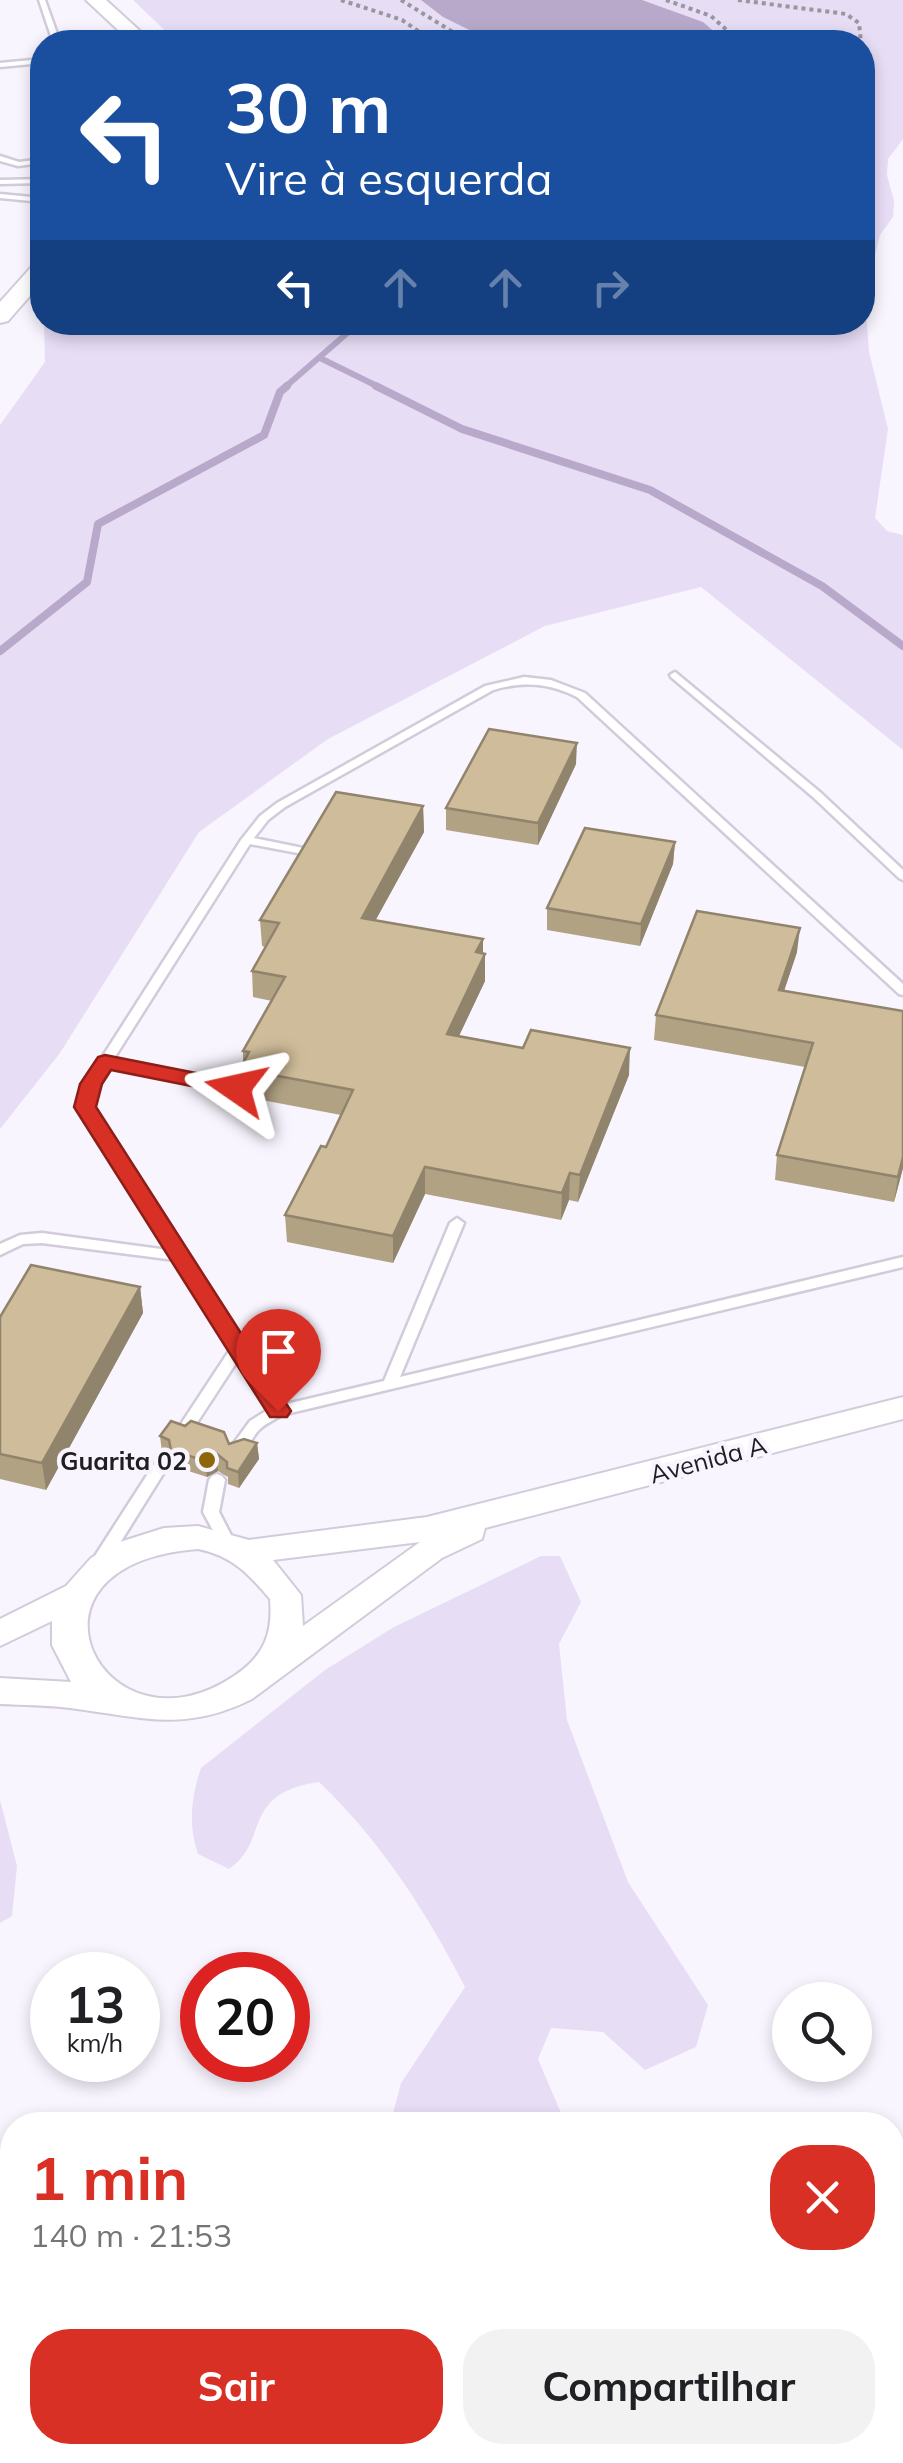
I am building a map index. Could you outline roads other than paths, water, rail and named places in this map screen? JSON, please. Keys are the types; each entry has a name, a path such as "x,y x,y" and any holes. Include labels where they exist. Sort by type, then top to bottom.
{"street":[{"path":"95,0 129,30"},
{"path":"112,0 144,30"},
{"path":"0,291 30,258"},
{"path":"0,316 30,282"},
{"name":"Avenida A","path":"513,1510 903,1408"},
{"path":"0,1634 85,1583 124,1551 158,1540 193,1537 237,1548 428,1528 513,1510"},
{"path":"0,1691 64,1694 168,1710 206,1705 240,1690 431,1550 513,1510"},
{"path":"237,1548 285,1595 287,1632 267,1668"},
{"path":"85,1583 66,1639 86,1679 131,1704"}],"lane":[{"path":"42,0 53,30"},
{"path":"0,65 30,62"},
{"path":"0,158 18,164 30,162"},
{"path":"0,182 30,181"},
{"path":"0,196 30,199"},
{"path":"675,676 817,795 903,876"},
{"path":"278,1411 85,1107 91,1084 246,840 264,818 290,799 489,688 521,680 554,682 590,703 903,991"},
{"path":"246,840 308,852"},
{"path":"105,1062 236,1088"},
{"path":"389,1386 458,1223"},
{"path":"0,1250 20,1240 42,1238 182,1256"},
{"path":"235,1452 254,1425 278,1411 903,1262"},
{"path":"182,1434 238,1348"},
{"path":"85,1583 163,1462"},
{"path":"217,1480 210,1512 237,1548"}],"waterway":[{"path":"284,388 345,335"},
{"path":"320,358 381,388"},
{"path":"0,651 87,582 98,524 264,435 280,392 287,386"},
{"path":"376,386 462,429 650,490 822,586 903,646"}],"place":[{"name":"Guarita 02","path":"207,1460"}]}
